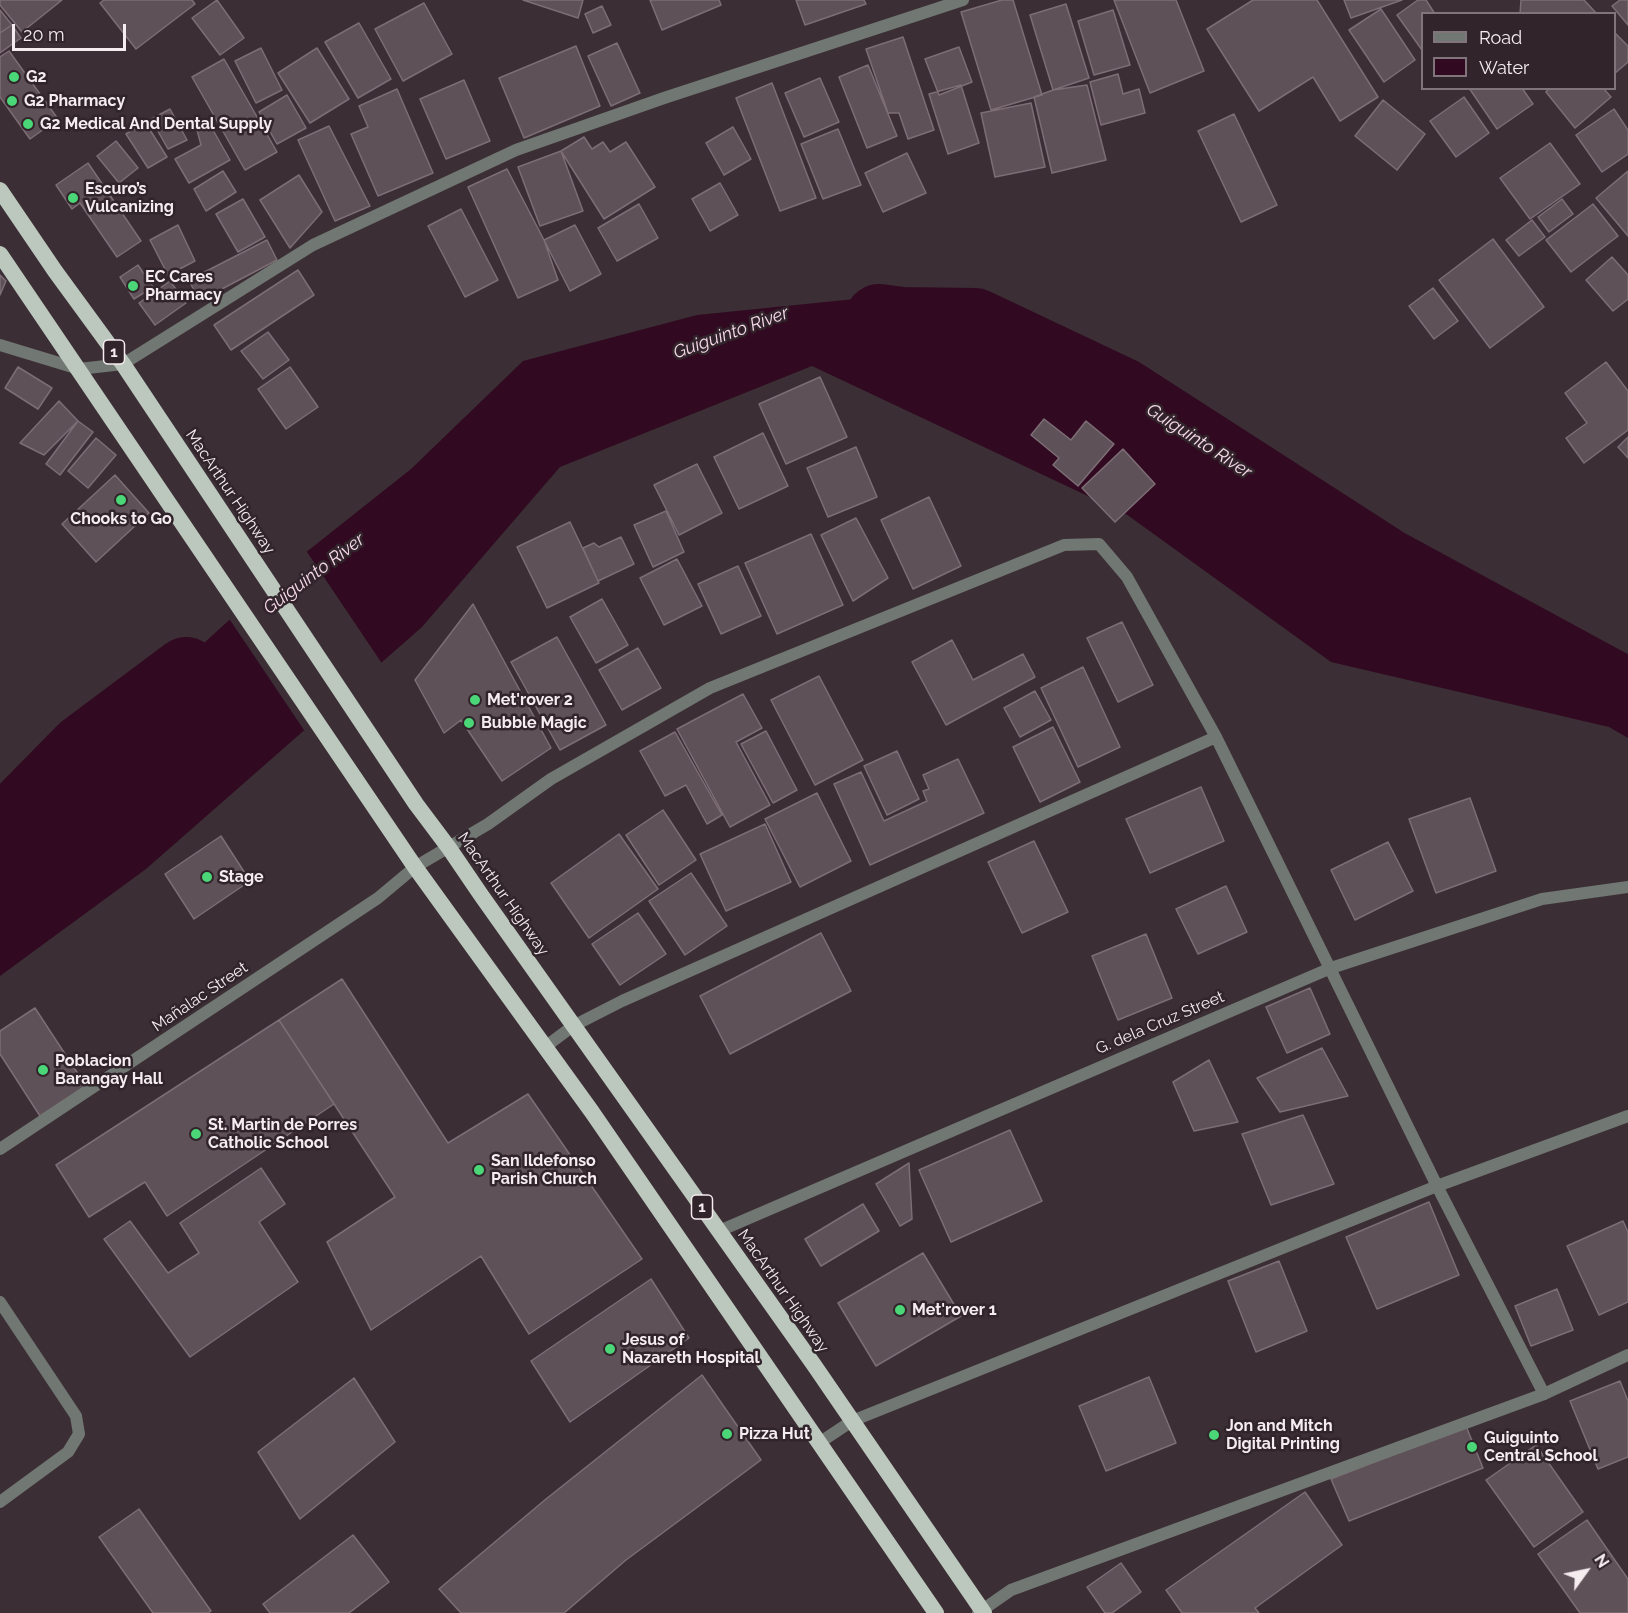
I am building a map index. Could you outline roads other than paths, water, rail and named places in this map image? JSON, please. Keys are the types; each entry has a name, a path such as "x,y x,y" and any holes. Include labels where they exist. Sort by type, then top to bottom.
{"highway":[{"name":"MacArthur Highway","path":"0,190 55,271 123,364 416,804 852,1421 981,1612"},
{"name":"1","path":"0,254 386,825 592,1112 936,1613"}],"street":[{"path":"0,345 78,369 123,364 313,245 516,150 664,98 963,0"},
{"name":"Mañalac Street","path":"0,1149 378,898 415,867 488,824 551,779 710,688 1064,545 1100,544 1127,577 1216,737"},
{"path":"545,1047 573,1026 622,1001 1216,737 1437,1186 1544,1394"},
{"name":"G. dela Cruz Street","path":"719,1231 1331,968 1542,899 1628,887"},
{"path":"819,1443 852,1421 1437,1186 1628,1116"},
{"path":"0,1302 76,1416 79,1434 68,1452 0,1502"},
{"path":"981,1612 1011,1590 1544,1394 1628,1355"}],"water":[{"path":"924,292 1312,526 1488,653 1628,707 1628,738 1609,727 1331,662 1126,514 812,366 560,467 422,627 146,869 0,976 0,820 109,729 290,565 411,469 523,361 697,315"}],"waterway":[{"name":"Guiguinto River","path":"879,318 901,321 975,322 1123,392 1387,562 1628,693"},
{"name":"Guiguinto River","path":"0,832 83,748 186,671"}],"place":[{"name":"G2","path":"14,77"},
{"name":"G2 Pharmacy","path":"12,101"},
{"name":"G2 Medical And Dental Supply","path":"28,124"},
{"name":"Escuro’s Vulcanizing","path":"73,198"},
{"name":"EC Cares Pharmacy","path":"133,286"},
{"name":"Chooks to Go","path":"121,500"},
{"name":"Met'rover 2","path":"475,700"},
{"name":"Bubble Magic","path":"469,723"},
{"name":"Stage","path":"207,877"},
{"name":"Poblacion Barangay Hall","path":"43,1070"},
{"name":"St. Martin de Porres Catholic School","path":"196,1134"},
{"name":"San Ildefonso Parish Church","path":"479,1170"},
{"name":"Met'rover 1","path":"900,1310"},
{"name":"Jesus of Nazareth Hospital","path":"610,1349"},
{"name":"Pizza Hut","path":"727,1434"},
{"name":"Jon and Mitch Digital Printing","path":"1214,1435"},
{"name":"Guiguinto Central School","path":"1472,1447"}]}
